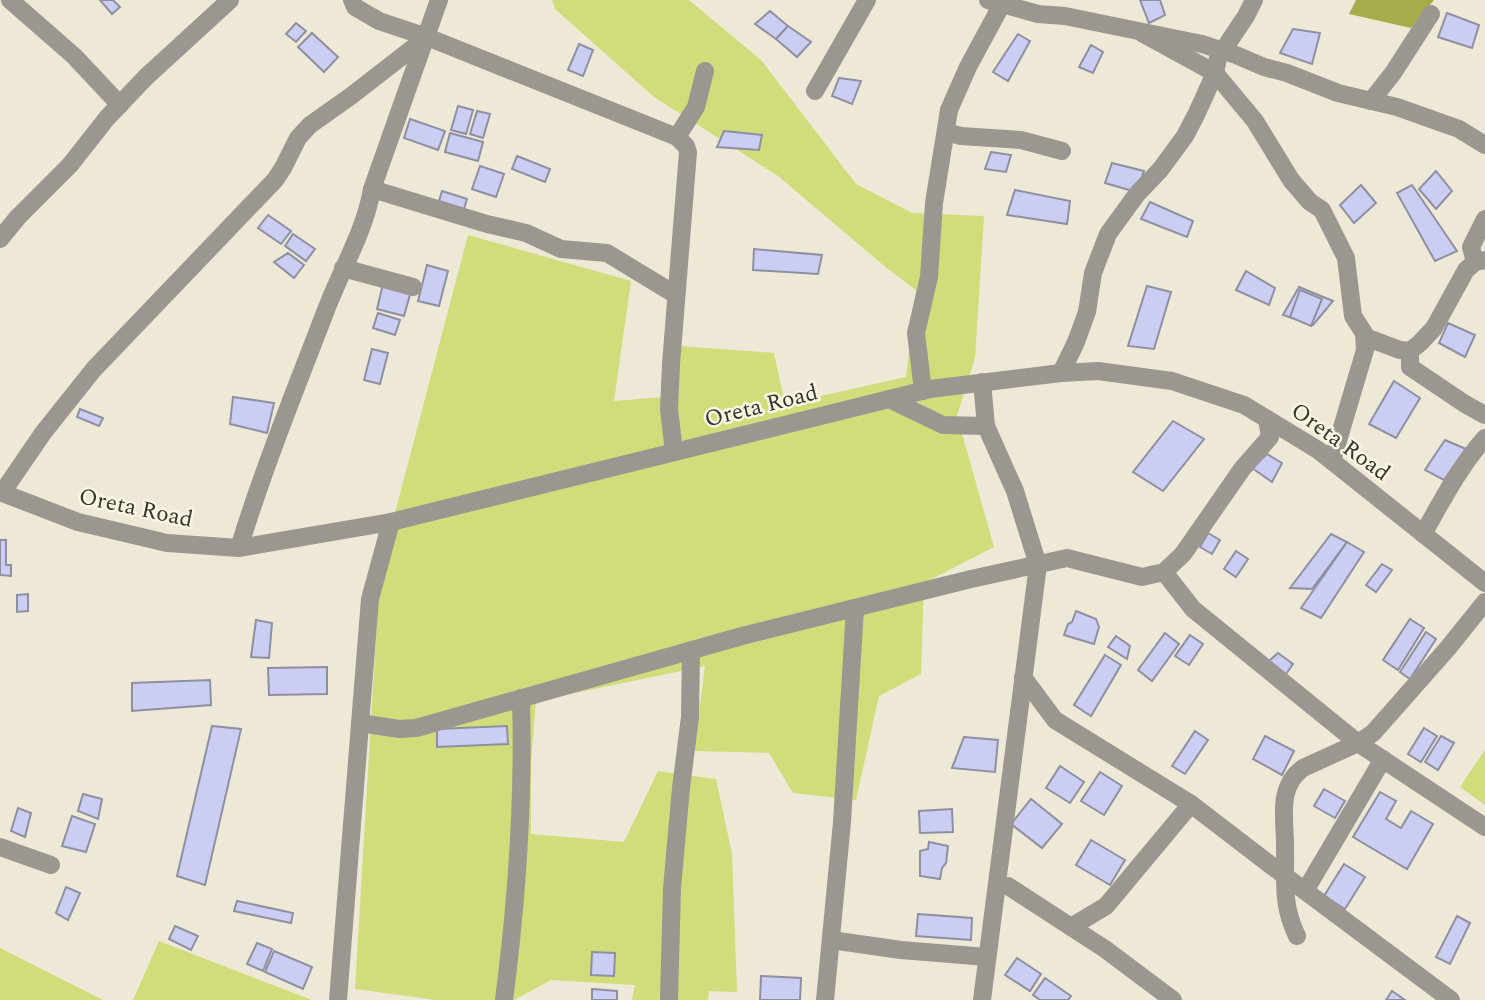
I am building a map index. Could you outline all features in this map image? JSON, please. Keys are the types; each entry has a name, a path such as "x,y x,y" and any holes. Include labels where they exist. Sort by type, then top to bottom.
{"street":[{"path":"10,0 74,56 120,105"},
{"path":"0,239 70,164 107,118 230,0"},
{"path":"352,0 355,7 379,21 426,37 677,137 686,146 688,152 669,409 674,452"},
{"path":"239,548 326,310 359,233 439,0"},
{"path":"815,91 867,0"},
{"path":"1061,373 1087,312 1093,273 1108,234 1185,136 1215,73 1222,50 1254,0"},
{"path":"923,391 916,334 929,277 934,203 949,110 995,2 1038,14 1053,7 1065,16 1222,50 1253,64 1287,73 1338,93 1397,107 1459,129 1485,145"},
{"path":"1371,101 1432,15"},
{"path":"1142,33 1215,73 1255,121 1291,180 1310,202 1322,210 1346,258 1353,316 1365,337 1365,350 1332,461"},
{"path":"1,493 43,433 94,369 275,180 298,138 310,125 426,37"},
{"path":"677,137 696,107 705,71"},
{"path":"946,132 961,136 1021,140 1062,151"},
{"path":"372,189 526,233 561,249 607,253 676,295"},
{"path":"1365,337 1400,350 1410,351 1420,343 1434,328 1466,270 1480,261 1471,247 1485,219"},
{"path":"343,268 413,287"},
{"path":"1410,351 1410,367 1485,415"},
{"name":"Oreta Road","path":"1,493 78,522 167,543 239,548 391,522 923,391 1061,373 1098,372 1172,381 1244,405 1318,450 1485,583"},
{"path":"982,382 986,426 1015,491 1038,565 982,1000"},
{"path":"889,399 943,425 986,426"},
{"path":"360,723 398,729 416,728 691,650 971,579 1067,558 1142,577 1164,572 1184,554 1241,469 1270,437 1267,419"},
{"path":"1423,534 1447,492 1485,438"},
{"path":"338,1000 370,599 391,522"},
{"path":"1164,572 1193,609 1358,743 1485,827"},
{"path":"1297,936 1284,894 1283,811 1286,791 1292,779 1303,768 1358,743 1373,733 1485,602"},
{"path":"825,1000 842,822 855,608"},
{"path":"669,1000 672,888 690,718 691,650"},
{"path":"1023,677 1055,720 1191,804 1451,1000"},
{"path":"504,1000 511,946 522,799 521,698"},
{"path":"1305,891 1382,759"},
{"path":"1071,927 1106,906 1191,804"},
{"path":"0,847 51,865"},
{"path":"1008,886 1105,949 1173,1000"},
{"path":"831,940 901,950 987,957"}],"green space":[{"path":"552,0 689,0 761,60 856,184 912,213 984,216 975,358 957,416 994,547 924,583 921,674 879,696 856,800 793,793 769,753 694,751 705,666 536,701 531,761 531,834 624,842 658,771 716,779 732,854 737,992 709,991 708,1000 632,1000 635,985 551,980 514,1000 436,1000 355,989 380,570 468,235 631,281 614,401 678,396 680,346 774,353 785,404 906,377 916,290 778,176 654,97 555,9"},
{"path":"1356,0 1434,0 1411,28 1349,14"},
{"path":"1485,750 1485,805 1460,787"},
{"path":"159,941 312,1000 133,1000"},
{"path":"0,948 103,1000 0,1000"}],"building":[{"path":"100,0 113,0 120,7 112,14"},
{"path":"1140,0 1160,0 1165,15 1149,23"},
{"path":"770,11 788,26 776,39 755,24"},
{"path":"1447,13 1479,25 1472,48 1438,37"},
{"path":"296,23 306,31 296,42 286,34"},
{"path":"788,26 811,42 797,57 776,39"},
{"path":"1293,29 1320,33 1312,64 1280,53"},
{"path":"312,33 338,57 324,72 298,47"},
{"path":"1018,34 1030,41 1008,81 993,72"},
{"path":"579,44 593,50 583,76 568,70"},
{"path":"1091,45 1103,52 1093,73 1079,67"},
{"path":"839,78 861,81 852,104 832,96"},
{"path":"458,106 473,110 466,134 451,130"},
{"path":"477,111 490,114 483,138 470,134"},
{"path":"410,119 445,131 438,150 404,138"},
{"path":"724,131 762,135 759,150 717,147"},
{"path":"450,133 483,142 478,161 445,152"},
{"path":"991,152 1011,155 1006,172 985,169"},
{"path":"517,156 550,169 545,182 512,169"},
{"path":"1112,163 1144,171 1136,192 1105,183"},
{"path":"480,166 504,174 496,197 472,189"},
{"path":"1436,171 1452,191 1436,209 1419,189"},
{"path":"1361,185 1376,203 1354,223 1340,205"},
{"path":"1412,185 1457,251 1435,261 1397,193"},
{"path":"1015,190 1070,201 1067,224 1007,215"},
{"path":"442,191 467,199 464,209 439,201"},
{"path":"1150,202 1193,221 1187,237 1141,219"},
{"path":"268,215 291,231 281,244 258,228"},
{"path":"293,234 315,249 306,261 285,246"},
{"path":"754,249 822,255 818,274 753,270"},
{"path":"288,253 304,265 294,278 274,262"},
{"path":"427,265 448,271 439,306 418,301"},
{"path":"1246,271 1275,288 1269,305 1236,290"},
{"path":"383,284 411,291 404,316 377,309"},
{"path":"1147,286 1171,292 1154,349 1128,346"},
{"path":"1299,287 1333,301 1313,325 1283,315"},
{"path":"1300,290 1322,299 1311,326 1290,317"},
{"path":"378,313 400,320 395,335 373,328"},
{"path":"1448,323 1475,335 1465,357 1439,343"},
{"path":"372,349 388,353 380,384 364,380"},
{"path":"1394,381 1420,398 1396,438 1369,424"},
{"path":"233,397 274,403 267,433 230,424"},
{"path":"80,409 103,418 99,426 77,417"},
{"path":"1173,421 1204,439 1163,491 1133,472"},
{"path":"1445,440 1466,449 1444,480 1425,470"},
{"path":"1267,454 1282,463 1272,482 1252,468"},
{"path":"1208,533 1220,540 1212,554 1200,547"},
{"path":"1331,534 1347,542 1312,589 1290,588"},
{"path":"0,540 6,540 6,565 11,565 11,576 0,575"},
{"path":"1347,542 1364,552 1321,618 1301,608"},
{"path":"1236,551 1248,559 1236,577 1224,569"},
{"path":"1382,564 1392,570 1376,592 1366,585"},
{"path":"28,594 28,611 17,612 17,595"},
{"path":"1076,611 1096,619 1099,627 1094,644 1064,635"},
{"path":"1410,619 1424,628 1398,670 1383,660"},
{"path":"256,620 272,623 269,658 251,657"},
{"path":"1426,632 1436,639 1410,679 1400,672"},
{"path":"1165,633 1179,644 1152,681 1138,670"},
{"path":"1190,635 1203,644 1189,665 1175,656"},
{"path":"1116,636 1130,646 1127,659 1108,647"},
{"path":"1278,653 1293,664 1286,674 1268,662"},
{"path":"1105,655 1121,665 1091,716 1074,705"},
{"path":"327,667 327,694 269,695 268,668"},
{"path":"210,680 211,705 132,711 132,683"},
{"path":"212,726 241,729 205,885 177,876"},
{"path":"507,726 508,744 437,747 437,729"},
{"path":"1424,728 1437,736 1421,762 1408,754"},
{"path":"1195,731 1208,740 1185,774 1172,766"},
{"path":"1265,736 1294,751 1282,775 1253,759"},
{"path":"1441,736 1454,743 1438,770 1425,762"},
{"path":"964,737 998,740 995,772 952,768"},
{"path":"1060,766 1084,782 1070,803 1046,788"},
{"path":"1100,772 1122,786 1104,815 1081,801"},
{"path":"1324,789 1345,801 1335,818 1314,806"},
{"path":"1380,792 1396,801 1386,819 1401,828 1411,811 1433,824 1407,869 1353,837"},
{"path":"83,794 102,799 98,819 78,811"},
{"path":"1031,799 1062,824 1042,848 1011,824"},
{"path":"18,808 31,813 25,837 11,831"},
{"path":"952,809 953,832 920,833 919,811"},
{"path":"72,816 95,824 86,852 62,846"},
{"path":"1091,840 1125,860 1110,885 1076,865"},
{"path":"929,842 948,846 940,879 920,876 920,851 928,849"},
{"path":"1344,864 1365,877 1345,909 1324,896"},
{"path":"66,887 80,893 68,920 56,913"},
{"path":"237,901 293,913 291,923 234,911"},
{"path":"918,914 972,918 971,940 916,936"},
{"path":"1457,916 1470,923 1450,964 1436,957"},
{"path":"175,926 198,936 191,950 169,939"},
{"path":"257,943 272,949 263,971 247,964"},
{"path":"274,951 312,967 303,989 265,972"},
{"path":"592,952 615,953 614,976 591,975"},
{"path":"1017,958 1041,974 1030,991 1005,975"},
{"path":"761,976 801,978 800,1000 760,1000"},
{"path":"1045,978 1071,996 1068,1000 1040,1000 1033,995"},
{"path":"592,989 617,991 617,1000 592,1000"},
{"path":"1392,991 1405,1000 1386,1000"}]}
